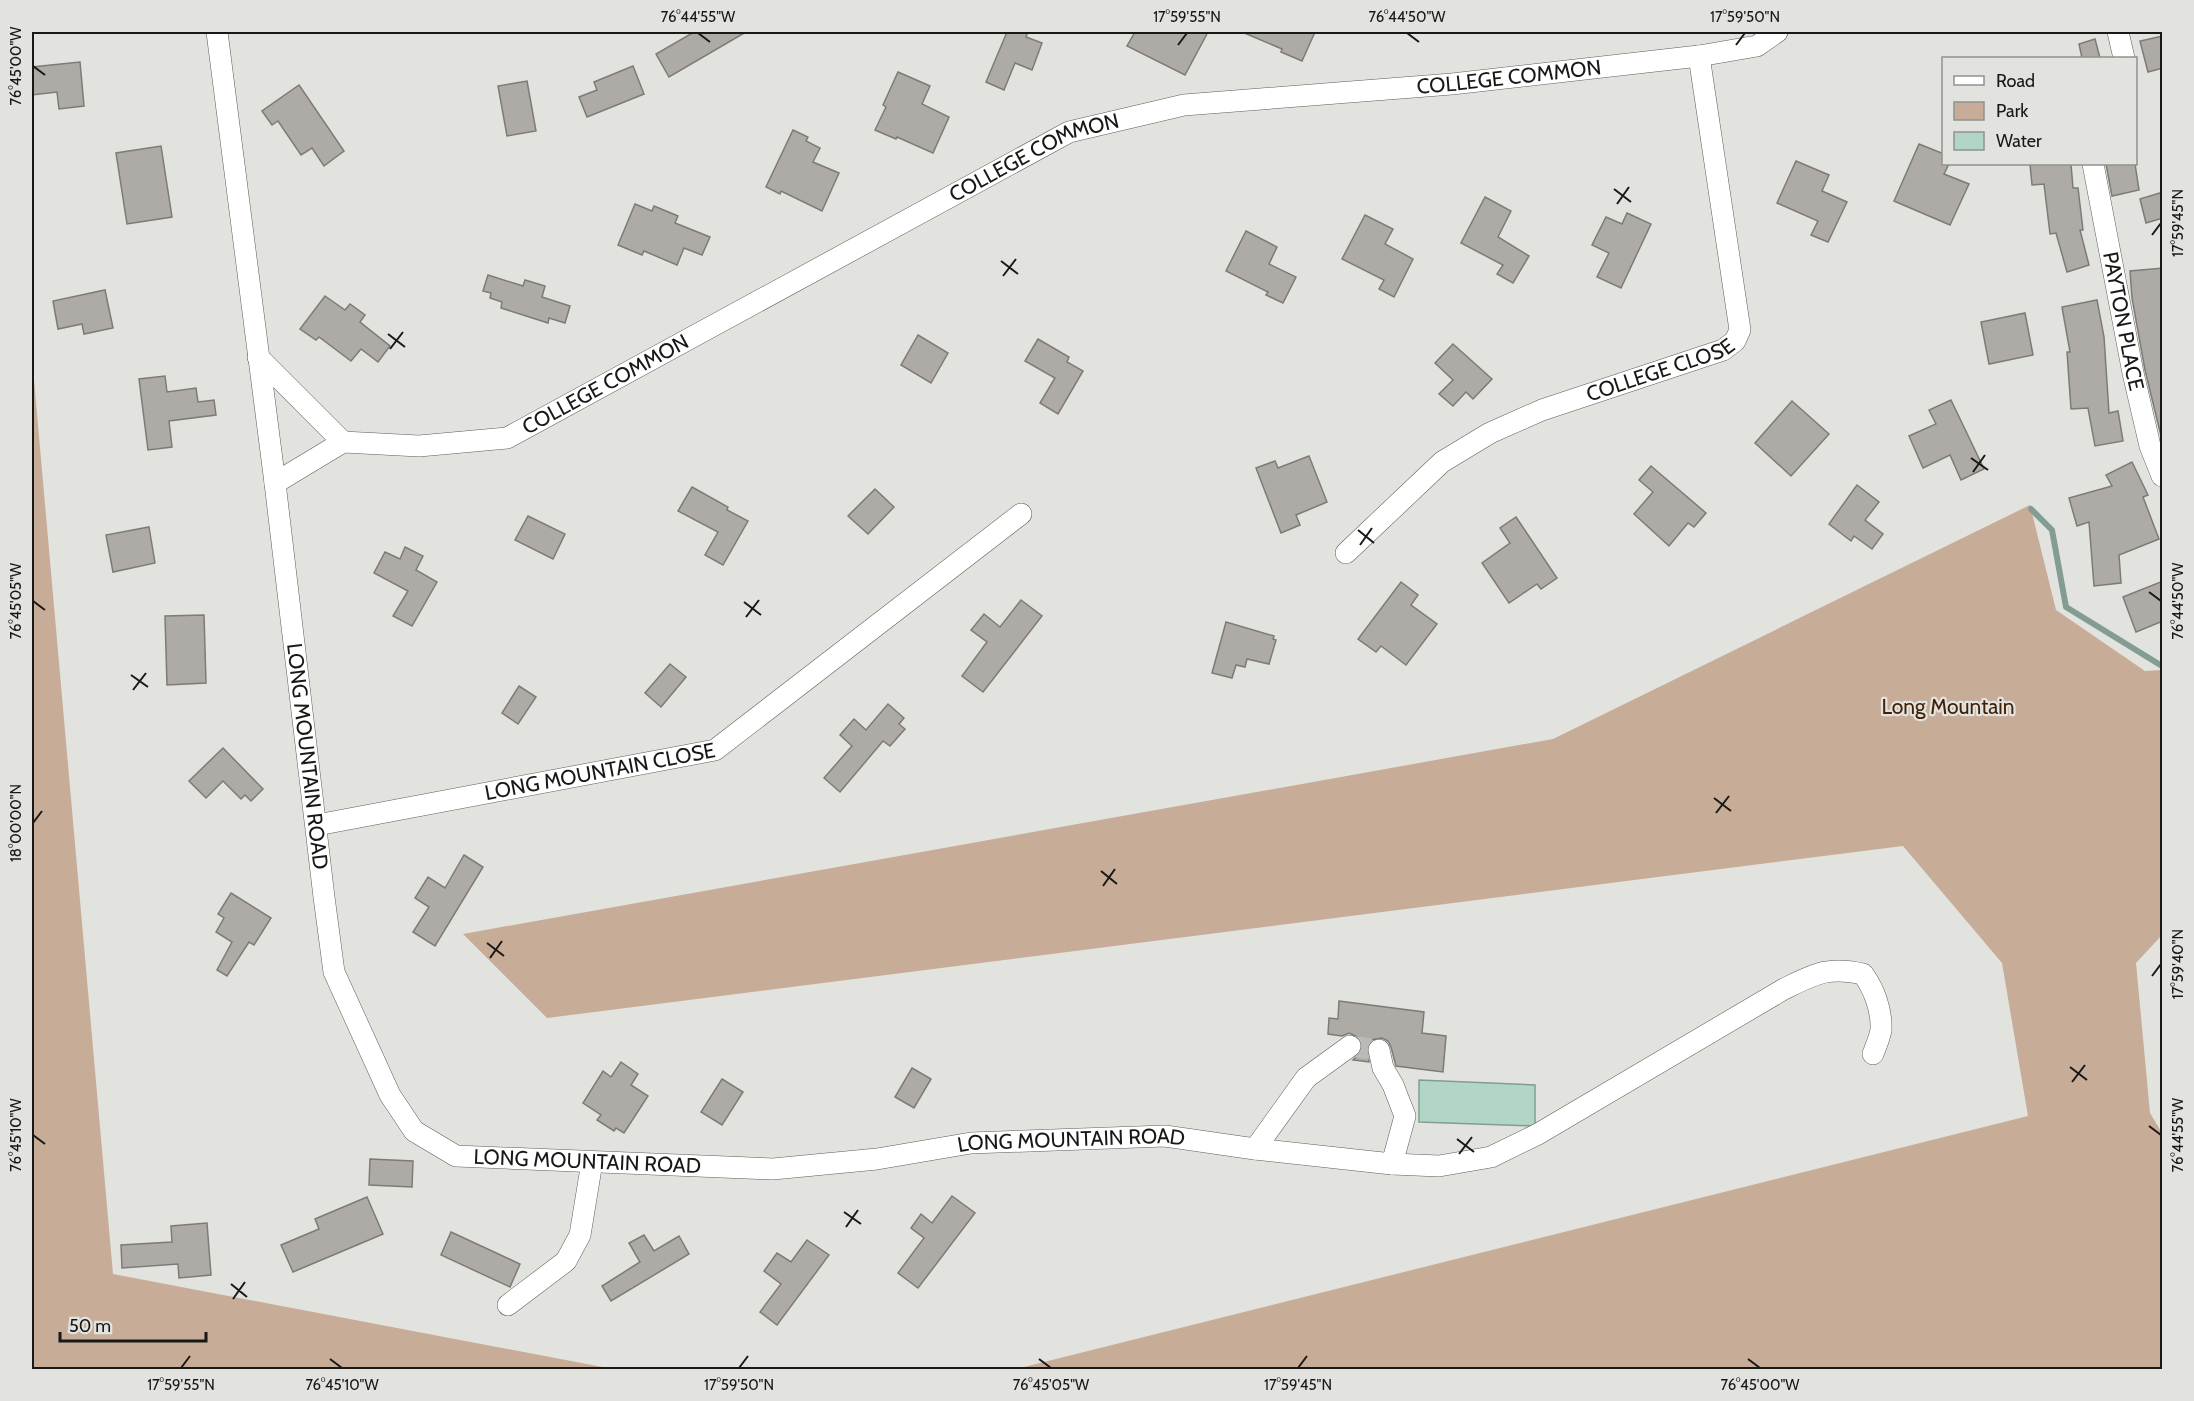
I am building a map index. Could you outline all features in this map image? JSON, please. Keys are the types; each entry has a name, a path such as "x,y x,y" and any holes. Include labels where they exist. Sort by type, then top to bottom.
{"street":[{"path":"217,32 258,357 275,483 343,442 258,357"},
{"name":"COLLEGE COMMON","path":"343,442 419,446 507,438 1069,132 1184,105 1452,84 1699,56 1756,46 1777,32"},
{"path":"2118,32 2124,57"},
{"name":"COLLEGE CLOSE","path":"1346,553 1442,462 1490,433 1542,410 1724,350 1735,341 1740,330 1699,56"},
{"name":"PAYTON PLACE","path":"2093,165 2133,373 2150,446 2163,476"},
{"name":"LONG MOUNTAIN ROAD","path":"275,483 334,972 390,1095 414,1131 456,1156 773,1169 876,1159 971,1143 1165,1136 1255,1149 1392,1164 1439,1166 1491,1157 1538,1134 1784,988 1818,972 1842,969 1863,974 1872,987 1878,1006 1881,1030 1873,1054"},
{"name":"LONG MOUNTAIN CLOSE","path":"317,825 715,750 1021,514"},
{"path":"1255,1149 1306,1078 1350,1046"},
{"path":"1379,1050 1383,1068 1393,1085 1405,1116 1392,1164"},
{"path":"508,1305 566,1261 580,1235 592,1161"}],"green space":[{"path":"32,357 113,1274 613,1369 32,1369"},
{"name":"Long Mountain","path":"2030,505 2056,610 2145,671 2162,670 2162,935 2136,963 2150,1113 2162,1133 2162,1369 1016,1369 2028,1116 2002,963 1903,846 547,1018 463,934 1553,739"}],"water":[{"path":"1419,1080 1535,1085 1535,1126 1419,1122"}],"building":[{"path":"694,32 746,32 669,77 656,54"},
{"path":"1007,32 1028,32 1026,37 1042,43 1032,70 1015,63 1004,90 986,82"},
{"path":"1135,32 1208,32 1185,75 1127,46"},
{"path":"1242,32 1315,32 1302,61 1281,52 1282,49"},
{"path":"2163,36 2163,68 2148,72 2140,41"},
{"path":"2095,39 2100,57 2082,57 2079,44"},
{"path":"80,62 84,106 59,109 57,92 32,95 32,67"},
{"path":"633,66 644,94 587,117 579,97 597,90 594,82"},
{"path":"898,72 930,86 922,104 949,117 933,153 875,130"},
{"path":"527,81 536,131 507,136 498,86"},
{"path":"299,85 344,151 324,166 312,148 301,155 278,121 272,125 262,111"},
{"path":"793,130 808,137 806,141 820,148 813,162 839,173 822,211 781,191 780,194 766,187"},
{"path":"1919,144 1942,153 1942,165 1948,165 1944,174 1969,184 1950,225 1894,201"},
{"path":"161,146 172,217 127,224 116,153"},
{"path":"1796,161 1829,175 1822,191 1847,202 1828,242 1811,235 1818,221 1777,203"},
{"path":"2030,165 2071,165 2073,188 2078,188 2083,230 2080,230 2089,265 2067,272 2056,233 2050,234 2044,184 2032,185"},
{"path":"2106,165 2135,165 2139,190 2112,196"},
{"path":"2163,192 2163,218 2146,223 2140,199"},
{"path":"1485,197 1511,211 1498,237 1529,256 1513,283 1497,274 1503,265 1461,243"},
{"path":"635,204 652,211 654,206 678,216 675,223 710,237 702,255 684,248 677,265 644,251 642,255 618,245"},
{"path":"1627,213 1651,224 1621,288 1597,277 1609,253 1592,245 1606,217 1622,224"},
{"path":"1365,215 1393,229 1385,244 1413,259 1394,297 1379,289 1384,280 1342,259"},
{"path":"1246,231 1277,247 1269,264 1296,277 1283,303 1266,295 1268,292 1226,271"},
{"path":"2163,268 2162,440 2145,370 2132,298 2130,271"},
{"path":"488,275 523,286 525,280 545,286 542,297 570,306 565,323 549,318 548,323 501,308 502,302 490,298 491,293 483,291"},
{"path":"105,290 113,328 84,334 82,324 58,329 53,301"},
{"path":"325,296 345,310 350,304 365,315 360,322 390,346 378,362 361,349 351,361 319,337 316,340 300,329"},
{"path":"2097,300 2104,337 2109,413 2118,411 2123,441 2095,446 2088,408 2071,409 2067,352 2070,352 2062,307"},
{"path":"2025,313 2033,355 1989,364 1981,322"},
{"path":"918,335 948,353 931,383 901,365"},
{"path":"1038,339 1069,357 1067,362 1083,371 1058,414 1040,403 1055,378 1025,361"},
{"path":"1453,344 1492,379 1473,399 1466,392 1453,406 1439,394 1453,380 1435,363"},
{"path":"165,376 167,392 196,388 198,402 214,400 216,415 169,421 172,447 148,450 139,379"},
{"path":"1951,400 1984,469 1961,480 1950,455 1923,468 1909,436 1936,424 1929,410"},
{"path":"1792,401 1829,434 1791,476 1755,443"},
{"path":"1309,456 1327,502 1296,515 1300,525 1281,533 1256,468 1275,461 1278,468"},
{"path":"2132,462 2148,495 2143,497 2159,539 2119,555 2121,583 2094,586 2089,522 2077,526 2069,498 2112,486 2106,475"},
{"path":"1651,466 1706,513 1694,527 1688,523 1669,546 1634,514 1653,492 1639,480"},
{"path":"1857,485 1879,502 1865,520 1883,534 1872,549 1854,536 1851,541 1829,524"},
{"path":"692,487 748,521 723,565 705,555 718,532 678,511"},
{"path":"875,489 894,507 868,534 848,516"},
{"path":"528,516 565,534 553,559 515,540"},
{"path":"1516,517 1557,578 1541,589 1537,584 1509,603 1482,563 1510,543 1500,528"},
{"path":"149,527 155,563 113,572 106,535"},
{"path":"405,547 423,556 416,570 437,582 412,626 393,616 408,591 374,573 385,552 400,559"},
{"path":"2163,581 2163,621 2136,632 2123,597"},
{"path":"1401,582 1418,595 1411,605 1437,624 1406,665 1381,646 1376,652 1358,639"},
{"path":"1021,600 1042,616 983,692 962,676 987,642 971,630 984,614 1000,627"},
{"path":"204,615 206,683 167,685 165,616"},
{"path":"1226,622 1274,636 1273,639 1276,640 1269,664 1247,659 1245,667 1236,665 1232,678 1212,673"},
{"path":"670,664 686,677 661,707 645,693"},
{"path":"519,686 536,697 518,724 502,713"},
{"path":"888,704 904,718 899,724 905,729 890,746 883,741 840,792 824,778 852,746 840,735 854,719 866,730"},
{"path":"223,748 263,789 251,801 245,795 241,799 223,781 206,798 189,781"},
{"path":"464,855 483,867 435,946 413,932 429,907 415,898 428,877 445,888"},
{"path":"231,893 271,918 254,945 249,942 227,976 217,970 232,942 216,932 224,918 218,914"},
{"path":"1339,1001 1424,1012 1422,1033 1446,1036 1443,1072 1396,1066 1388,1041 1382,1038 1371,1040 1367,1046 1369,1062 1353,1060 1362,1051 1363,1044 1360,1038 1349,1033 1342,1036 1328,1034 1329,1018 1338,1019"},
{"path":"621,1062 638,1074 631,1085 648,1096 624,1133 616,1128 614,1131 597,1120 601,1115 583,1103 603,1071 611,1077"},
{"path":"912,1068 931,1079 914,1108 895,1097"},
{"path":"722,1079 743,1092 722,1125 701,1112"},
{"path":"370,1159 413,1161 412,1187 369,1185"},
{"path":"952,1196 975,1213 918,1288 898,1273 924,1238 911,1228 921,1214 932,1223"},
{"path":"367,1197 383,1234 293,1272 281,1245 319,1229 315,1219"},
{"path":"207,1223 211,1275 179,1278 178,1264 122,1268 121,1245 172,1242 171,1226"},
{"path":"451,1232 520,1264 510,1287 441,1255"},
{"path":"644,1235 654,1251 679,1236 689,1254 611,1301 602,1286 640,1262 629,1243"},
{"path":"807,1240 829,1255 777,1325 760,1312 781,1284 764,1271 777,1253 791,1262"}],"waterway":[{"path":"2031,509 2052,530 2066,607 2162,666"}],"tunnel":[{"path":"1350,1046 1379,1050"}]}
